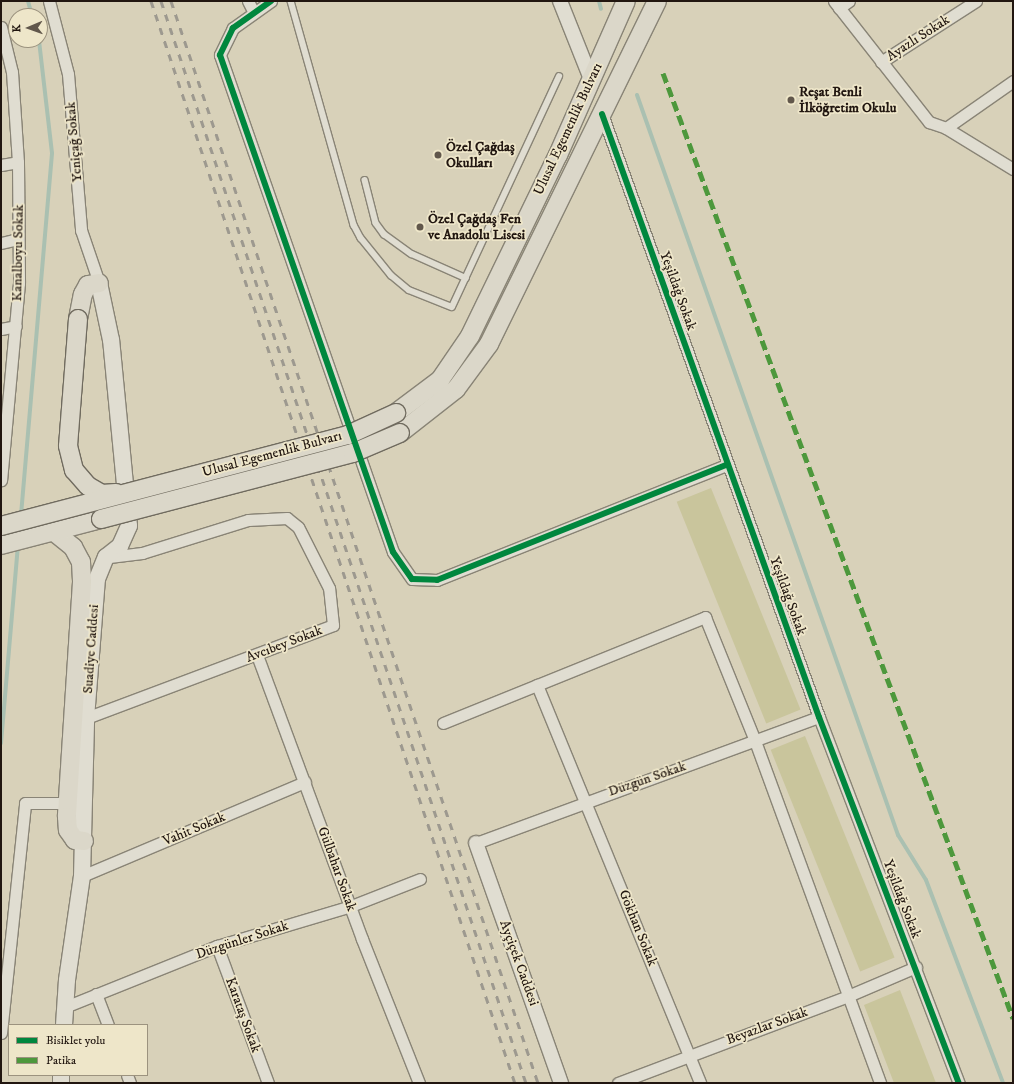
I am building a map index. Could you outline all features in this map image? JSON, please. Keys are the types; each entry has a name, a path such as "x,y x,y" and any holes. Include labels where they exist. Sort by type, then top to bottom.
{"main road":[{"name":"Ulusal Egemenlik Bulvarı","path":"129,492 348,435 396,413 440,380 470,336 558,155 626,1"},
{"name":"Ulusal Egemenlik Bulvarı","path":"1,545 353,452 400,433 456,389 489,344 657,1"},
{"path":"99,283 88,286 83,294 78,319 68,446 74,470 88,486 102,494 129,492"},
{"name":"Suadiye Caddesi","path":"64,1024 82,876 86,718 97,579 106,557 120,546 129,526 111,340 99,283"},
{"path":"1,526 129,492"},
{"path":"53,531 73,547 81,562 82,582 68,804 68,830 75,840 84,841"}],"street":[{"name":"Yeniçağ Sokak","path":"49,1 68,74 81,230 99,283"},
{"path":"248,1 254,13"},
{"path":"271,1 233,28 220,55 393,552 412,579 437,580 728,464"},
{"path":"560,1 591,79"},
{"path":"849,1 837,4 925,118 946,128 1013,169"},
{"name":"Ayazlı Sokak","path":"881,62 976,1"},
{"name":"Kanalboyu Sokak","path":"1,27 12,72 18,162 16,326 4,408 1,480"},
{"path":"1,75 12,72"},
{"path":"946,128 1013,81"},
{"name":"Yeşildağ Sokak","path":"602,114 819,717 916,967 959,1083"},
{"path":"1,166 18,162"},
{"path":"1,243 18,239"},
{"path":"1,329 16,326"},
{"name":"Avcıbey Sokak","path":"86,718 257,655 333,625 329,588 298,527 287,518 248,520 142,553 106,557"},
{"path":"443,723 705,617 755,741 880,1083"},
{"name":"Gülbahar Sokak","path":"257,655 419,1083"},
{"name":"Gökhan Sokak","path":"537,685 690,1055 700,1083"},
{"name":"Düzgün Sokak","path":"476,843 585,801 819,717"},
{"name":"Vahit Sokak","path":"82,876 305,782"},
{"path":"1,1033 25,803 68,804"},
{"name":"Ayçiçek Caddesi","path":"476,843 561,1083"},
{"name":"Düzgünler Sokak","path":"65,1007 217,946 351,906 420,878"},
{"name":"Karataş Sokak","path":"217,946 268,1083"},
{"name":"Beyazlar Sokak","path":"618,1083 848,996 916,967"},
{"path":"96,994 108,1024"}],"lane":[{"path":"291,1 354,225 361,238 391,275 409,290 452,307 558,77"},
{"path":"365,180 376,222 384,234 412,254 466,278"}],"shaded area":[{"path":"711,488 801,710 766,723 677,502"},
{"path":"805,736 895,958 860,971 771,750"},
{"path":"900,990 936,1083 894,1083 864,1005"}],"waterway":[{"path":"28,1 30,8"},
{"path":"599,1 601,9"},
{"path":"21,515 52,153 40,48"},
{"path":"637,95 898,835 926,880 1003,1083"},
{"path":"1,743 18,546"}],"railway":[{"path":"151,1 515,1083"},
{"path":"161,1 526,1083"},
{"path":"171,1 538,1083"}],"marked path":[{"path":"663,73 1013,1018"}],"cycle path":[{"path":"271,1 233,28 220,55 393,552 412,579 437,580 728,464"},
{"path":"602,114 819,717 959,1083"}],"place":[{"name":"Reşat Benli İlköğretim Okulu","path":"791,100"},
{"name":"Özel Çağdaş Okulları","path":"438,155"},
{"name":"Özel Çağdaş Fen ve Anadolu Lisesi","path":"420,227"}]}
